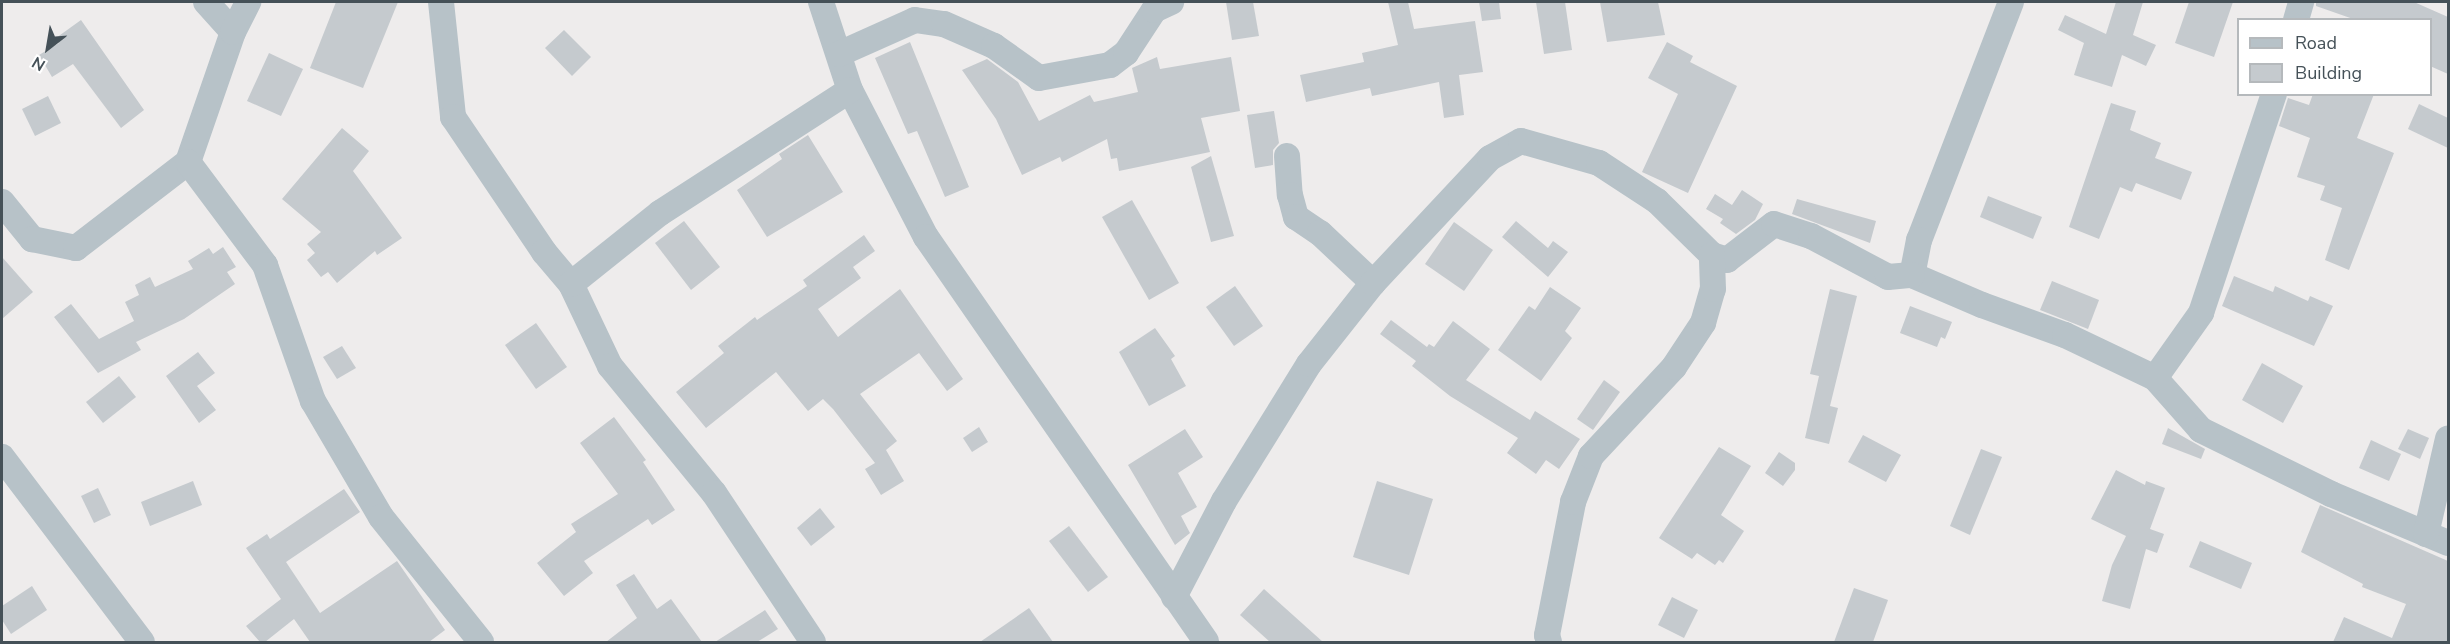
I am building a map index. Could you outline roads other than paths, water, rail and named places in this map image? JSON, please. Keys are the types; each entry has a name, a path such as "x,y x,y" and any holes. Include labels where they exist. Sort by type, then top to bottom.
{"street":[{"path":"206,2 233,32"},
{"path":"2,202 32,239 76,248 188,162 233,32 248,2"},
{"path":"441,2 453,117 538,243 571,284 610,366 714,494 813,642"},
{"path":"821,2 850,90 926,237 1206,642"},
{"path":"1912,275 1919,240 2011,2"},
{"path":"2297,18 2301,2"},
{"path":"838,54 915,20 944,24 994,45 1039,78 1110,65 1126,53 1157,4"},
{"path":"571,284 660,213 850,90"},
{"path":"2155,378 2201,313 2273,96"},
{"path":"1174,597 1224,501 1309,364 1373,283 1490,158 1521,141 1599,163 1657,201 1712,255 1727,260 1774,224 1811,236 1888,277 1912,275 1982,305 2066,335 2155,378 2201,430 2331,494 2437,539 2448,439"},
{"path":"1287,156 1290,195 1296,217 1320,233 1373,283"},
{"path":"188,162 265,265 313,401 381,517 481,642"},
{"path":"1549,642 1547,635 1573,502 1591,456 1674,367 1703,322 1713,289 1712,255"},
{"path":"2,457 142,642"}]}
